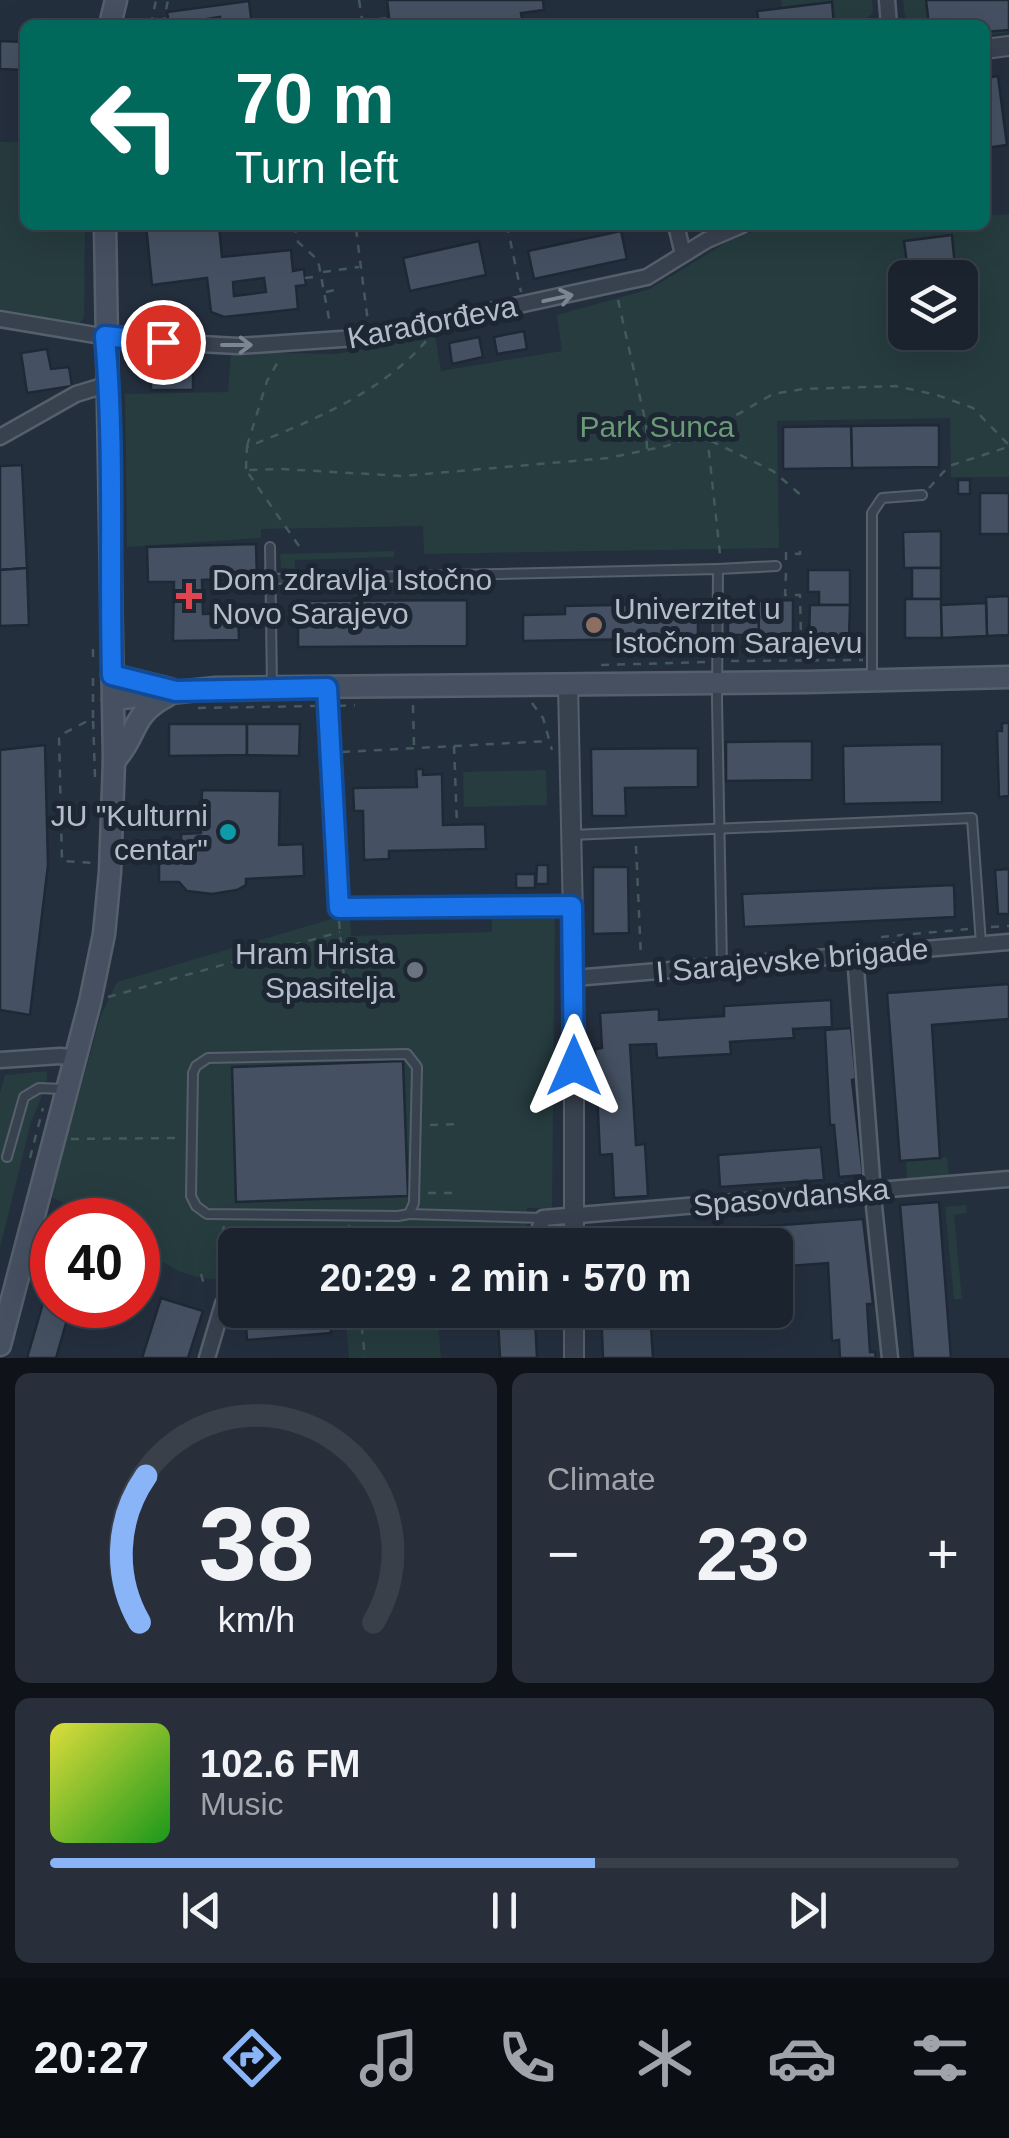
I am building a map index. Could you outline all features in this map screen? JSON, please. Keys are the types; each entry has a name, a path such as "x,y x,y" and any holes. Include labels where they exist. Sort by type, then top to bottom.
{"main road":[{"path":"0,1344 68,1090 104,934 114,761 113,699 103,676 109,384 105,230"},
{"path":"103,676 180,700"},
{"path":"113,699 180,700 272,687 328,697 413,688 1009,677"},
{"path":"114,761 126,749 140,713 180,700"}],"street":[{"path":"677,230 683,254"},
{"name":"Karađorđeva","path":"0,319 105,336 238,346 371,337 615,286 657,272 732,230"},
{"path":"0,437 76,394 109,384"},
{"path":"568,685 574,1228"},
{"name":"I Sarajevske brigade","path":"574,978 1009,942"},
{"path":"855,955 890,1358"},
{"path":"0,1060 76,1058"},
{"name":"Spasovdanska","path":"543,1218 1009,1179"},
{"path":"540,1228 543,1218"},
{"path":"207,1358 218,1323"},
{"path":"574,1328 574,1358"}],"lane":[{"path":"872,680 872,513 882,498 922,495"},
{"path":"270,547 272,687"},
{"path":"270,578 776,566"},
{"path":"718,569 722,966"},
{"path":"328,697 339,908 572,906"},
{"path":"571,835 972,818 981,944"},
{"path":"408,1214 414,1202 417,1067 410,1056 208,1058 196,1066 191,1196 206,1214 543,1218"},
{"path":"7,1158 24,1096 39,1088 68,1090"}],"path":[{"path":"869,20 876,14"},
{"path":"379,20 389,18"},
{"path":"295,230 298,242 318,260 334,340"},
{"path":"356,230 368,316"},
{"path":"508,230 522,298"},
{"path":"306,278 361,266"},
{"path":"615,286 646,424 647,450"},
{"path":"325,292 340,290"},
{"path":"247,447 333,410 382,379 414,356 443,322"},
{"path":"288,343 267,381 247,447 246,470 300,546"},
{"path":"246,470 402,476 608,458 707,432 782,392 896,386 973,408 1009,445 949,466 922,495"},
{"path":"707,432 720,554"},
{"path":"710,441 773,472 802,496"},
{"path":"792,661 791,639 801,638 800,595 785,595 786,553 800,554 800,545"},
{"path":"95,784 93,718 103,676"},
{"path":"413,688 414,748"},
{"path":"180,700 328,697 362,705"},
{"path":"331,752 550,741 537,709 526,701"},
{"path":"93,718 59,736 62,861 110,864"},
{"path":"454,746 456,825"},
{"path":"635,833 641,959"},
{"path":"102,998 340,932 344,989"},
{"path":"430,1124 459,1124"},
{"path":"64,1140 176,1138"},
{"path":"428,1193 458,1193"},
{"path":"422,1222 429,1228"},
{"path":"200,1274 205,1288"},
{"path":"362,1328 365,1358"}],"green space":[{"path":"781,0 872,0 873,12 865,20 833,20 831,2 782,8"},
{"path":"903,0 1009,0 1009,32 990,34 990,20 905,20"},
{"path":"0,142 20,142 20,230 85,230 84,318 79,323 0,313"},
{"name":"Park Sunca","path":"1009,214 1009,477 951,477 950,418 777,421 779,548 424,554 423,526 261,529 261,538 127,547 125,394 228,392 231,352 337,354 435,335 441,371 562,351 557,315 650,289 730,240 758,230 990,230 990,216"},
{"path":"394,551 394,557 295,560 295,569 281,568 280,554"},
{"path":"546,770 547,805 464,807 463,772"},
{"path":"492,912 555,913 552,1208 527,1208 527,1228 218,1228 218,1279 183,1272 160,1260 160,1198 50,1197 101,1015 117,982 350,916 351,936 492,932"},
{"path":"47,1071 0,1248 0,1093 5,1075"},
{"path":"947,1157 949,1177 907,1180 906,1160"},
{"path":"966,1205 967,1213 954,1215 962,1299 954,1299 945,1207"},
{"path":"346,1328 438,1328 441,1358 349,1358"}],"building":[{"path":"387,0 543,0 544,10 521,13 522,20 389,20"},
{"path":"926,0 1009,0 1009,30 990,32 990,20 928,20"},
{"path":"249,1 251,20 168,20 167,12"},
{"path":"832,2 834,20 758,20 757,11"},
{"path":"0,41 20,42 20,70 0,69"},
{"path":"998,76 1007,145 990,147 990,77"},
{"path":"146,230 219,230 222,257 291,250 293,271 304,269 306,285 296,286 298,309 224,317 211,312 207,278 152,285","holes":["264,278 266,292 234,296 233,282"]},
{"path":"621,231 627,259 534,279 528,251"},
{"path":"952,235 954,260 906,260 904,241"},
{"path":"479,241 486,275 410,291 403,258"},
{"path":"524,331 527,349 497,354 494,337"},
{"path":"479,337 483,357 452,364 449,343"},
{"path":"47,349 51,369 69,367 72,386 27,393 21,353"},
{"path":"177,357 193,357 193,390 151,390 151,363 177,363"},
{"path":"939,425 939,467 852,468 851,426"},
{"path":"851,426 852,468 783,469 783,427"},
{"path":"22,465 27,568 0,570 0,466"},
{"path":"958,480 970,480 970,494 958,494"},
{"path":"980,493 1009,493 1009,534 980,534"},
{"path":"941,531 941,568 904,568 903,532"},
{"name":"Dom zdravlja Istočno Novo Sarajevo","path":"256,544 257,578 202,580 203,614 238,613 239,640 173,641 174,582 148,582 147,547"},
{"path":"27,568 29,625 0,626 0,570"},
{"path":"912,568 941,568 941,599 912,599"},
{"path":"808,570 850,570 850,605 819,605 819,592 808,592"},
{"path":"1009,596 1009,635 987,636 986,597"},
{"path":"905,599 941,599 942,638 905,638"},
{"path":"467,600 467,646 298,647 298,601"},
{"path":"793,600 793,634 759,635 758,601"},
{"path":"728,601 758,601 759,635 728,635"},
{"path":"986,603 987,636 942,638 941,605"},
{"path":"661,604 661,617 698,616 698,638 523,641 523,615 565,614 565,606"},
{"path":"810,605 850,605 849,638 809,637"},
{"path":"1002,723 1009,723 1009,796 999,797 997,731 1002,731"},
{"path":"169,724 247,724 247,755 169,756"},
{"path":"247,724 300,724 299,756 247,755"},
{"path":"812,741 812,780 726,781 726,742"},
{"path":"942,744 942,802 844,804 843,746"},
{"path":"45,745 48,865 30,1015 0,1010 0,750"},
{"path":"698,748 698,787 625,788 626,816 592,816 591,749"},
{"path":"416,769 423,769 423,775 442,774 443,825 485,824 486,849 389,851 389,859 364,860 363,811 354,811 353,788 417,787"},
{"path":"202,790 280,791 279,845 303,844 304,876 246,879 246,885 237,890 212,894 187,891 179,882 159,882 159,846 181,846 181,834 201,833"},
{"path":"537,865 548,865 548,884 536,884"},
{"path":"593,867 628,867 629,933 593,934"},
{"path":"1009,869 1009,914 998,914 995,870"},
{"path":"516,874 535,874 535,888 516,888"},
{"path":"954,885 955,917 744,927 742,894"},
{"path":"1009,984 1009,1019 932,1025 940,1158 900,1161 887,993"},
{"path":"831,1000 832,1027 793,1029 794,1038 730,1042 731,1054 657,1058 656,1044 630,1045 636,1145 645,1144 648,1196 614,1198 612,1154 600,1155 595,1049 602,1048 600,1013 659,1009 659,1020 724,1016 724,1006"},
{"path":"851,1028 856,1079 852,1080 863,1175 839,1177 834,1125 830,1125 825,1030"},
{"path":"403,1061 408,1196 236,1202 232,1067"},
{"path":"821,1147 824,1180 720,1187 718,1155"},
{"path":"939,1202 951,1358 913,1358 900,1205"},
{"path":"863,1219 873,1304 867,1304 870,1352 875,1352 876,1358 840,1358 839,1340 832,1341 828,1263 793,1266 793,1228 744,1228"},
{"path":"161,1298 203,1311 188,1358 142,1358 152,1328 160,1328"},
{"path":"36,1328 65,1328 56,1358 27,1358"},
{"path":"246,1328 331,1328 331,1333 247,1340"},
{"path":"498,1328 536,1328 537,1358 500,1358"},
{"path":"602,1328 651,1328 653,1358 603,1358"}],"place":[{"name":"Dom zdravlja Istočno Novo Sarajevo","path":"189,596"},
{"name":"Univerzitet u Istočnom Sarajevu","path":"594,625"},
{"name":"JU \"Kulturni centar\"","path":"228,832"},
{"name":"Hram Hrista Spasitelja","path":"415,970"}],"route":[{"path":"163,342 105,336 110,404 112,675 176,691 327,688 339,908 572,906 574,1066"}]}
